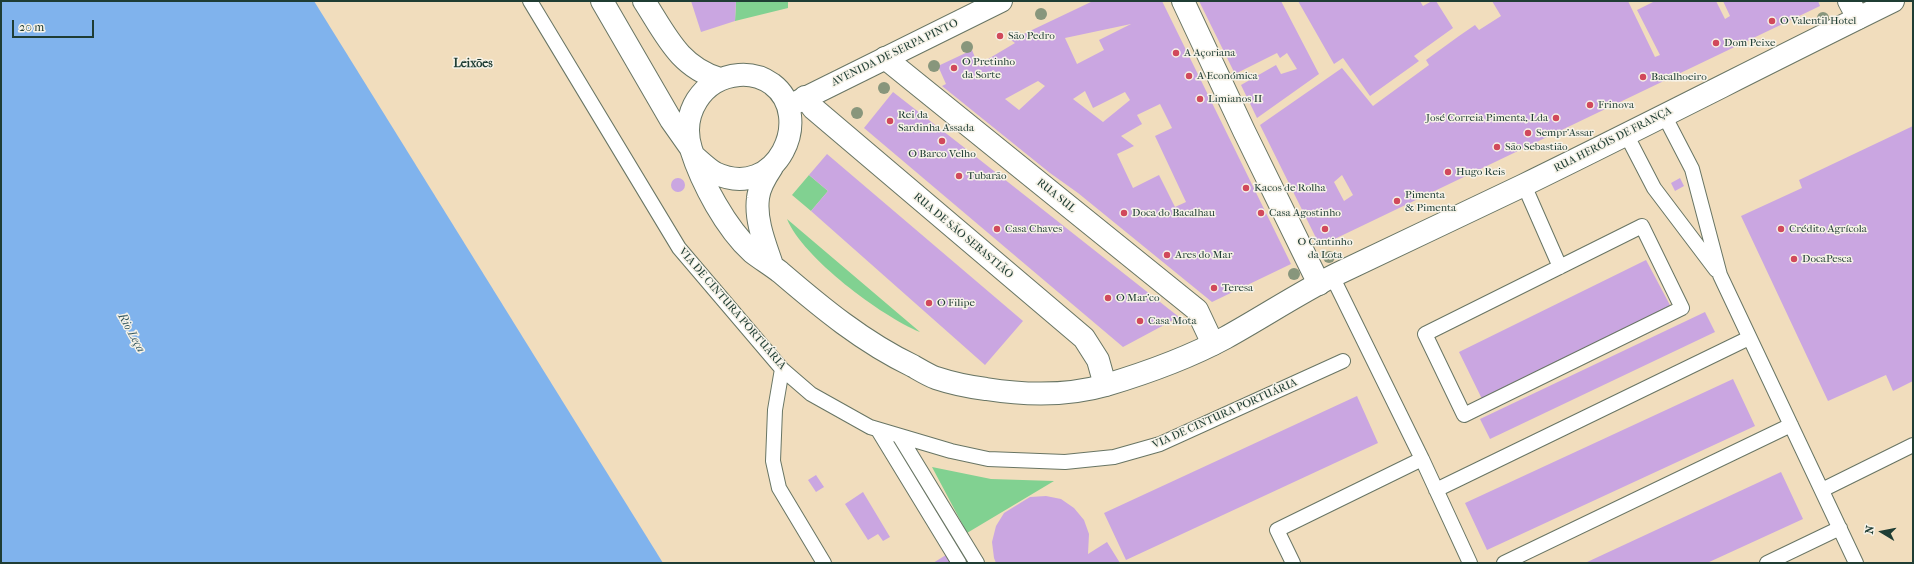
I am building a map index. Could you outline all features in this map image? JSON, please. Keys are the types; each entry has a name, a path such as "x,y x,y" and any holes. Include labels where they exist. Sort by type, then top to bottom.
{"street":[{"path":"602,1 671,120 692,152 712,172 732,178 747,179 758,176 772,167"},
{"path":"644,1 674,49 689,64 704,74 720,79"},
{"name":"AVENIDA DE SERPA PINTO","path":"797,101 1001,1"},
{"path":"1183,1 1244,132 1326,280"},
{"name":"RUA HERÓIS DE FRANÇA","path":"692,152 712,196 736,233 753,253 772,265 845,326 890,355 937,378 986,389 1039,393 1087,389 1105,385 1160,367 1212,344 1326,280 1524,185 1664,115 1854,10 1892,1"},
{"name":"RUA SUL","path":"885,58 1197,310 1212,344"},
{"path":"692,152 689,126 695,101 710,84 720,79 747,75 760,78 773,85 783,95 797,101 788,138 781,154 763,182 758,198 760,221 772,265"},
{"name":"RUA DE SÃO SEBASTIÃO","path":"797,101 813,108 1084,338 1098,360 1105,385"}],"lane":[{"name":"VIA DE CINTURA PORTUÁRIA","path":"530,1 679,248 782,369 811,394 870,427 951,451 988,459 1065,462 1114,457 1160,444 1343,361"},
{"path":"1664,115 1692,169 1720,275 1856,563"},
{"path":"1626,134 1654,188 1720,275"},
{"path":"1524,185 1560,267"},
{"path":"1642,226 1682,308 1464,415 1425,334 1560,267 1642,226"},
{"path":"1326,280 1422,459 1470,563"},
{"path":"1436,490 1749,338"},
{"path":"782,369 775,410 773,461 779,488 824,563"},
{"path":"1504,563 1791,425"},
{"path":"878,430 959,563"},
{"path":"900,437 977,563"},
{"path":"1822,490 1913,445"},
{"path":"1293,563 1277,530 1422,459"},
{"path":"1767,563 1840,528"}],"green space":[{"path":"736,1 788,1 788,8 735,21"},
{"path":"809,175 828,191 811,211 792,195"},
{"path":"787,219 920,332 885,313 826,268 809,251"},
{"path":"932,467 991,479 1054,481 967,533"}],"water":[{"name":"Rio Leça","path":"1,1 314,1 663,563 1,563"}],"building":[{"path":"691,1 736,1 735,21 701,32"},
{"path":"1093,1 1162,1 1291,264 1212,302 1078,193 1050,173 942,86 946,84 938,66 972,50 978,65 1015,43 1011,40","holes":["1131,24 1099,40 1104,50 1077,64 1065,38","1038,81 1045,86 1019,110 1005,99","1085,91 1093,108 1125,92 1130,100 1103,122 1073,99","1160,104 1172,128 1155,136 1186,202 1175,207 1159,175 1133,188 1117,154 1134,146 1121,136 1142,124 1137,115"]},
{"path":"1199,1 1281,1 1319,74 1257,118 1241,85 1276,65 1281,74 1297,69 1287,53 1280,58 1277,53 1235,74"},
{"path":"1298,1 1420,1 1423,6 1432,1 1436,1 1453,28 1414,56 1419,61 1370,96 1343,58 1334,64"},
{"path":"1492,1 1628,1 1655,57 1660,55 1637,10 1655,1 1716,1 1725,19 1730,16 1723,1 1818,1 1820,6 1320,246 1260,125 1342,68 1373,106 1429,65 1426,60 1459,36 1475,25 1479,30 1501,16","holes":["1342,175 1353,195 1344,201 1334,182"]},
{"path":"893,92 1179,317 1123,347 864,128"},
{"path":"1913,126 1913,381 1893,391 1886,375 1828,401 1741,216 1802,188 1799,180"},
{"path":"827,154 1023,321 985,365 811,211 828,191 809,175"},
{"path":"678,178 683,180 685,185 683,190 678,192 673,190 671,185 673,180"},
{"path":"1680,178 1684,186 1675,191 1671,183"},
{"path":"1646,260 1671,307 1482,399 1459,352"},
{"path":"1705,312 1715,332 1490,439 1480,419"},
{"path":"1733,379 1755,426 1487,550 1465,503"},
{"path":"1357,396 1378,443 1126,560 1104,513"},
{"path":"1781,472 1803,519 1707,563 1585,563"},
{"path":"816,475 824,487 816,492 808,480"},
{"path":"863,492 890,537 883,541 878,534 868,540 845,504"},
{"path":"1046,496 1061,499 1074,508 1084,520 1089,534 1088,554 1107,542 1120,563 996,563 992,542 996,526 1004,513 1030,497"},
{"path":"946,555 950,563 933,563"}],"place":[{"name":"O Valentil Hotel","path":"1772,21"},
{"name":"São Pedro","path":"1000,36"},
{"name":"Dom Peixe","path":"1716,43"},
{"name":"A Açoriana","path":"1176,53"},
{"name":"O Pretinho da Sorte","path":"954,68"},
{"name":"A Económica","path":"1189,76"},
{"name":"Bacalhoeiro","path":"1643,77"},
{"name":"Limianos II","path":"1200,99"},
{"name":"Frinova","path":"1590,105"},
{"name":"José Correia Pimenta, Lda","path":"1556,118"},
{"name":"Rei da Sardinha Assada","path":"890,121"},
{"name":"Sempr'Assar","path":"1528,133"},
{"name":"O Barco Velho","path":"942,141"},
{"name":"São Sebastião","path":"1497,147"},
{"name":"Hugo Reis","path":"1448,172"},
{"name":"Tubarão","path":"959,176"},
{"name":"Kacos de Rolha","path":"1246,188"},
{"name":"Pimenta & Pimenta","path":"1397,201"},
{"name":"Doca do Bacalhau","path":"1124,213"},
{"name":"Casa Agostinho","path":"1261,213"},
{"name":"Casa Chaves","path":"997,229"},
{"name":"O Cantinho da Lota","path":"1325,229"},
{"name":"Crédito Agrícola","path":"1781,229"},
{"name":"Ares do Mar","path":"1167,255"},
{"name":"DocaPesca","path":"1794,259"},
{"name":"Teresa","path":"1214,288"},
{"name":"O Mar'co","path":"1108,298"},
{"name":"O Filipe","path":"929,303"},
{"name":"Casa Mota","path":"1140,321"}],"district":[{"name":"Leixões","path":"473,64"}]}
